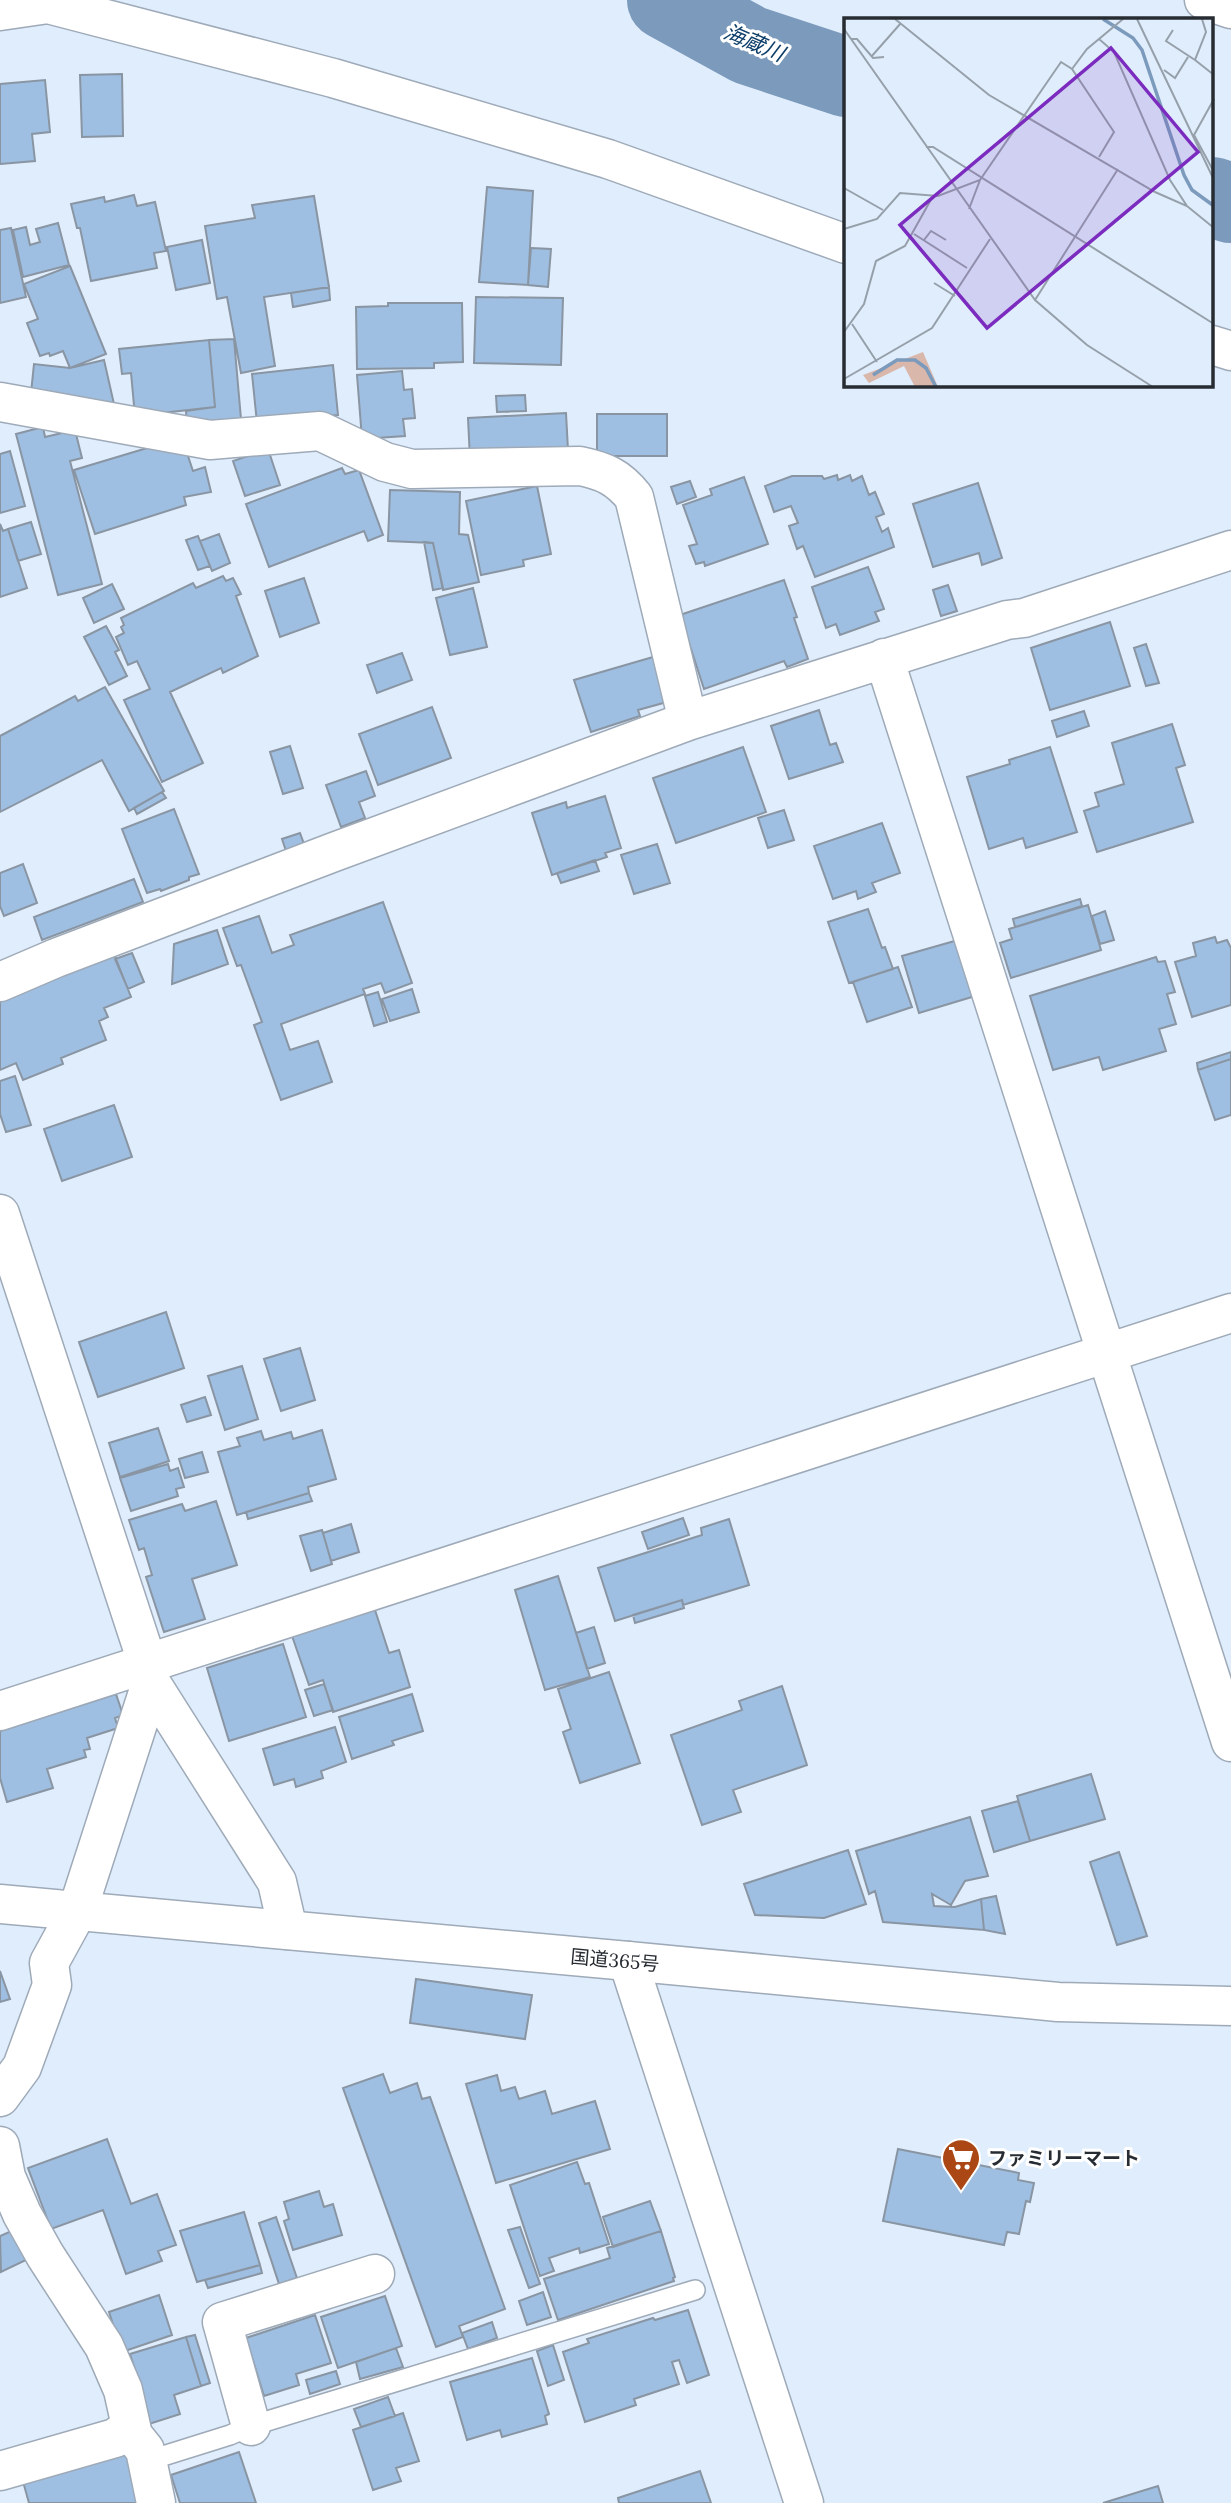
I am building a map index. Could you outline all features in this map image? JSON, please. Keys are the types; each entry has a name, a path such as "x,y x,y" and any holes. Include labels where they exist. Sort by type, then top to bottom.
{"main road":[{"path":"1204,0 1231,9"},
{"path":"0,11 48,4 333,78 608,159 844,243"},
{"path":"1214,346 1231,351"},
{"path":"0,402 210,440 320,431 385,461 412,469 580,466 604,471 626,486 634,497 688,721"},
{"path":"0,982 321,857 688,721 1007,620 1036,614 1231,550"},
{"path":"884,658 1231,1742"},
{"path":"0,1214 150,1674 277,1882 288,1930"},
{"path":"0,1711 150,1674 1107,1352 1231,1313"},
{"path":"0,2097 22,2067 52,1985 49,1963 77,1912 150,1674"},
{"name":"国道365号","path":"0,1905 1058,2002 1231,2006"},
{"path":"628,1961 804,2503"},
{"path":"0,2146 6,2177 22,2214 104,2346 123,2390 133,2435 145,2450 156,2503"},
{"path":"251,2426 222,2322 375,2274"},
{"path":"0,2471 115,2438 131,2427"}],"lane":[{"path":"147,2461 251,2426 695,2290"}],"building":[{"path":"122,74 123,136 82,137 80,75"},
{"path":"45,80 50,132 32,134 35,161 0,164 0,84"},
{"path":"487,187 533,191 528,285 479,282"},
{"path":"134,195 137,206 155,202 166,251 154,253 157,268 91,281 80,228 77,228 71,204 104,197 105,202"},
{"path":"314,196 329,287 264,297 275,366 241,373 227,297 217,299 205,226 255,218 252,205"},
{"path":"58,223 69,265 23,277 13,230 26,227 30,245 40,242 36,229"},
{"path":"11,228 26,297 0,303 0,230"},
{"path":"202,240 210,283 176,290 167,247"},
{"path":"531,248 551,249 548,287 528,285"},
{"path":"70,266 106,354 70,368 63,351 50,356 49,353 40,356 27,323 38,319 24,284"},
{"path":"329,287 330,300 293,307 291,293"},
{"path":"476,297 563,298 561,365 474,363"},
{"path":"388,303 462,303 463,362 434,363 434,368 357,369 356,307 388,306"},
{"path":"234,339 241,419 187,425 186,411 215,407 209,340"},
{"path":"209,340 215,407 135,416 131,373 122,374 119,349"},
{"path":"104,360 114,404 31,393 34,364 70,368"},
{"path":"333,365 338,415 257,423 252,374"},
{"path":"402,371 404,390 412,389 415,418 403,419 405,436 362,439 357,375"},
{"path":"525,395 526,411 497,412 496,396"},
{"path":"566,413 568,450 470,459 468,418"},
{"path":"597,414 667,414 667,456 597,456"},
{"path":"43,427 45,437 75,430 82,458 70,461 102,584 58,595 16,434"},
{"path":"167,442 185,447 193,471 205,467 211,492 184,497 186,505 95,534 74,470"},
{"path":"268,449 280,485 245,496 233,461"},
{"path":"10,451 25,506 0,513 0,454"},
{"path":"342,468 345,474 359,470 383,535 368,541 364,531 269,567 246,504"},
{"path":"837,475 838,480 850,475 852,481 862,476 869,495 875,492 884,514 876,517 882,532 888,528 894,547 815,577 803,546 797,549 789,526 798,523 791,506 774,512 765,486 792,476 822,476 824,479"},
{"path":"744,477 768,544 705,566 704,562 696,564 689,546 697,544 683,505 712,495 710,489"},
{"path":"690,481 696,497 677,504 671,487"},
{"path":"978,483 1002,558 982,565 979,553 933,567 913,504"},
{"path":"537,486 551,554 523,560 524,566 481,575 466,501"},
{"path":"390,490 460,492 459,534 468,535 479,582 443,590 433,543 388,541"},
{"path":"31,522 41,554 18,561 8,529"},
{"path":"0,524 3,531 8,529 27,588 0,597"},
{"path":"219,534 230,563 212,571 200,541"},
{"path":"198,536 210,566 198,570 186,540"},
{"path":"424,542 433,543 443,588 433,590"},
{"path":"868,567 884,609 875,612 879,621 840,635 836,624 826,628 812,587"},
{"path":"223,576 226,581 233,578 241,594 236,596 258,656 223,673 221,668 170,692 203,763 162,782 124,700 150,689 137,661 128,665 116,637 124,633 121,618 193,583 196,588"},
{"path":"304,578 319,623 280,637 265,591"},
{"path":"784,580 808,659 787,667 784,661 704,689 680,615"},
{"path":"112,584 124,609 94,623 83,598"},
{"path":"948,585 957,611 941,616 933,590"},
{"path":"473,588 487,647 450,655 436,598"},
{"path":"1110,622 1130,686 1050,710 1031,648"},
{"path":"106,626 119,650 115,652 127,676 109,685 84,637"},
{"path":"1146,644 1159,683 1146,686 1134,648"},
{"path":"402,653 412,680 377,693 367,665"},
{"path":"653,657 667,702 638,710 640,716 591,732 574,680"},
{"path":"105,687 164,791 129,811 102,760 0,812 0,736 75,696 78,701"},
{"path":"432,707 451,758 378,785 359,734"},
{"path":"819,710 830,745 836,743 843,762 789,779 771,726"},
{"path":"1084,711 1089,726 1057,737 1052,721"},
{"path":"1172,724 1185,765 1176,768 1193,822 1097,852 1084,811 1099,806 1095,793 1124,784 1112,743"},
{"path":"290,746 303,788 283,794 270,752"},
{"path":"743,747 766,812 676,843 653,778"},
{"path":"1050,747 1077,832 1026,848 1023,838 989,849 967,777 1010,764 1009,760"},
{"path":"366,771 375,796 359,802 365,818 341,827 326,785"},
{"path":"162,792 166,798 137,814 134,808"},
{"path":"605,796 621,848 605,853 607,857 552,875 532,813 566,802 567,808"},
{"path":"174,809 199,874 161,891 160,889 147,893 122,829"},
{"path":"784,810 794,840 768,848 758,818"},
{"path":"882,823 900,873 872,883 876,892 858,899 856,891 833,899 814,846"},
{"path":"300,833 304,844 286,851 282,839"},
{"path":"657,844 670,883 634,894 621,855"},
{"path":"595,860 599,871 561,883 557,873"},
{"path":"23,864 37,903 4,916 0,906 0,873"},
{"path":"134,879 143,902 42,940 34,917"},
{"path":"1080,899 1082,906 1015,927 1013,919"},
{"path":"383,902 412,983 385,993 381,983 363,989 365,994 281,1024 290,1050 318,1041 332,1082 281,1100 254,1025 262,1022 241,965 237,966 223,928 259,916 272,953 294,945 290,935"},
{"path":"1088,905 1101,950 1011,978 1000,943 1012,939 1009,929"},
{"path":"868,909 893,969 849,983 828,922"},
{"path":"1105,911 1114,940 1100,944 1092,916"},
{"path":"217,930 228,964 172,984 174,944"},
{"path":"1215,937 1217,943 1227,940 1231,948 1231,1005 1192,1017 1175,962 1196,956 1193,943"},
{"path":"958,940 975,996 919,1013 902,956"},
{"path":"132,953 144,982 128,989 115,959"},
{"path":"114,954 131,997 104,1008 108,1017 99,1021 106,1040 61,1058 63,1064 23,1080 16,1063 0,1070 0,1000"},
{"path":"1156,957 1158,962 1165,961 1175,992 1167,994 1176,1024 1159,1029 1166,1051 1103,1070 1099,1057 1053,1070 1030,996"},
{"path":"898,967 912,1007 867,1022 853,982"},
{"path":"412,989 419,1012 390,1021 382,999"},
{"path":"378,992 387,1022 374,1026 365,996"},
{"path":"1231,1052 1231,1059 1198,1070 1197,1063"},
{"path":"1231,1059 1231,1115 1215,1120 1198,1070"},
{"path":"15,1076 31,1125 6,1132 0,1114 0,1081"},
{"path":"114,1105 132,1157 62,1181 44,1129"},
{"path":"166,1312 184,1368 98,1397 79,1342"},
{"path":"300,1348 315,1400 281,1411 264,1359"},
{"path":"242,1366 258,1419 225,1430 208,1376"},
{"path":"205,1397 211,1415 187,1422 181,1405"},
{"path":"158,1428 169,1461 120,1477 109,1443"},
{"path":"322,1430 336,1479 308,1487 309,1493 237,1515 218,1452 240,1446 237,1438 261,1431 264,1440 291,1432 293,1439"},
{"path":"202,1452 208,1472 185,1478 179,1459"},
{"path":"168,1464 170,1471 178,1468 184,1487 176,1489 178,1496 131,1511 120,1478"},
{"path":"309,1493 312,1501 248,1519 246,1512"},
{"path":"216,1501 237,1565 192,1579 205,1619 164,1632 146,1577 152,1575 144,1548 139,1550 129,1520 182,1504 185,1511"},
{"path":"683,1518 689,1535 648,1549 642,1532"},
{"path":"729,1519 749,1585 683,1605 682,1600 615,1621 598,1568 702,1535 701,1528"},
{"path":"351,1524 359,1552 331,1561 323,1533"},
{"path":"322,1530 332,1564 311,1571 300,1536"},
{"path":"558,1576 590,1677 545,1690 515,1590"},
{"path":"682,1600 684,1608 635,1623 633,1615"},
{"path":"375,1610 389,1653 399,1650 410,1687 333,1712 323,1680 309,1685 291,1633"},
{"path":"594,1627 605,1663 587,1669 576,1633"},
{"path":"283,1644 306,1717 229,1741 207,1668"},
{"path":"609,1672 640,1763 580,1783 563,1732 571,1729 558,1689"},
{"path":"324,1684 333,1710 314,1716 305,1690"},
{"path":"782,1686 807,1765 733,1790 741,1812 702,1825 671,1735 742,1710 739,1701"},
{"path":"116,1694 123,1715 115,1718 118,1728 87,1738 90,1749 84,1750 86,1757 47,1769 53,1788 7,1802 0,1778 0,1731"},
{"path":"412,1694 423,1731 392,1741 394,1745 352,1759 339,1717"},
{"path":"335,1727 346,1762 321,1771 323,1778 296,1787 294,1779 274,1785 263,1749"},
{"path":"1091,1774 1105,1819 1030,1841 1017,1796"},
{"path":"1018,1801 1030,1841 994,1852 982,1811"},
{"path":"970,1817 988,1876 965,1881 951,1905 932,1894 934,1906 955,1907 981,1899 984,1930 883,1922 875,1891 869,1894 856,1851"},
{"path":"848,1850 866,1904 824,1918 755,1915 744,1884"},
{"path":"1119,1852 1147,1936 1117,1945 1090,1862"},
{"path":"996,1896 1005,1934 984,1930 981,1899"},
{"path":"0,1971 10,1999 0,2002"},
{"path":"416,1979 532,1995 525,2039 410,2023"},
{"path":"383,2074 390,2093 417,2083 422,2099 430,2097 505,2309 459,2326 463,2337 436,2347 343,2088"},
{"path":"497,2075 501,2091 515,2087 519,2099 545,2091 552,2114 595,2101 610,2149 496,2183 466,2084"},
{"path":"107,2139 131,2204 157,2194 176,2245 158,2251 162,2261 126,2274 103,2210 51,2229 28,2168"},
{"name":"ファミリーマート","path":"898,2149 1019,2173 1018,2180 1034,2183 1030,2202 1026,2201 1019,2234 1007,2232 1004,2245 883,2221"},
{"path":"577,2162 585,2184 589,2183 609,2244 580,2253 579,2248 549,2258 554,2271 540,2276 510,2185"},
{"path":"319,2191 324,2207 333,2204 342,2235 293,2250 284,2221 289,2219 284,2202"},
{"path":"650,2201 661,2231 613,2247 603,2217"},
{"path":"244,2212 260,2265 197,2282 180,2231"},
{"path":"276,2217 297,2278 279,2284 259,2223"},
{"path":"520,2227 540,2284 529,2288 508,2230"},
{"path":"16,2229 30,2258 1,2272 0,2236"},
{"path":"661,2231 674,2281 558,2320 544,2279 610,2258 607,2248"},
{"path":"260,2265 262,2273 208,2288 205,2280"},
{"path":"543,2292 551,2317 527,2325 519,2301"},
{"path":"159,2295 172,2335 122,2352 109,2312"},
{"path":"385,2296 402,2346 338,2368 321,2317"},
{"path":"688,2310 709,2375 687,2383 679,2360 672,2362 679,2384 634,2399 636,2405 585,2422 563,2352 589,2343 587,2339"},
{"path":"315,2315 331,2363 296,2374 299,2385 264,2396 246,2338"},
{"path":"492,2322 497,2338 468,2349 462,2333"},
{"path":"195,2335 210,2383 201,2386 186,2337"},
{"path":"186,2337 201,2386 174,2395 180,2414 146,2425 143,2395 130,2354"},
{"path":"553,2345 564,2380 548,2386 537,2351"},
{"path":"396,2348 403,2367 360,2379 356,2362"},
{"path":"532,2358 549,2414 545,2416 547,2424 502,2437 500,2430 467,2440 450,2382"},
{"path":"336,2371 340,2384 310,2394 306,2380"},
{"path":"388,2397 395,2416 361,2427 354,2409"},
{"path":"403,2413 419,2461 396,2468 401,2481 373,2490 353,2430"},
{"path":"125,2449 140,2503 29,2503 22,2478"},
{"path":"239,2452 256,2503 180,2503 171,2475"},
{"path":"700,2471 711,2503 619,2503 618,2498"},
{"path":"1158,2486 1163,2503 1103,2503"}],"waterway":[{"name":"海蔵川","path":"667,0 749,45 844,76"},
{"name":"海蔵川","path":"1214,198 1231,203"}],"place":[{"name":"ファミリーマート","path":"961,2192"}]}
